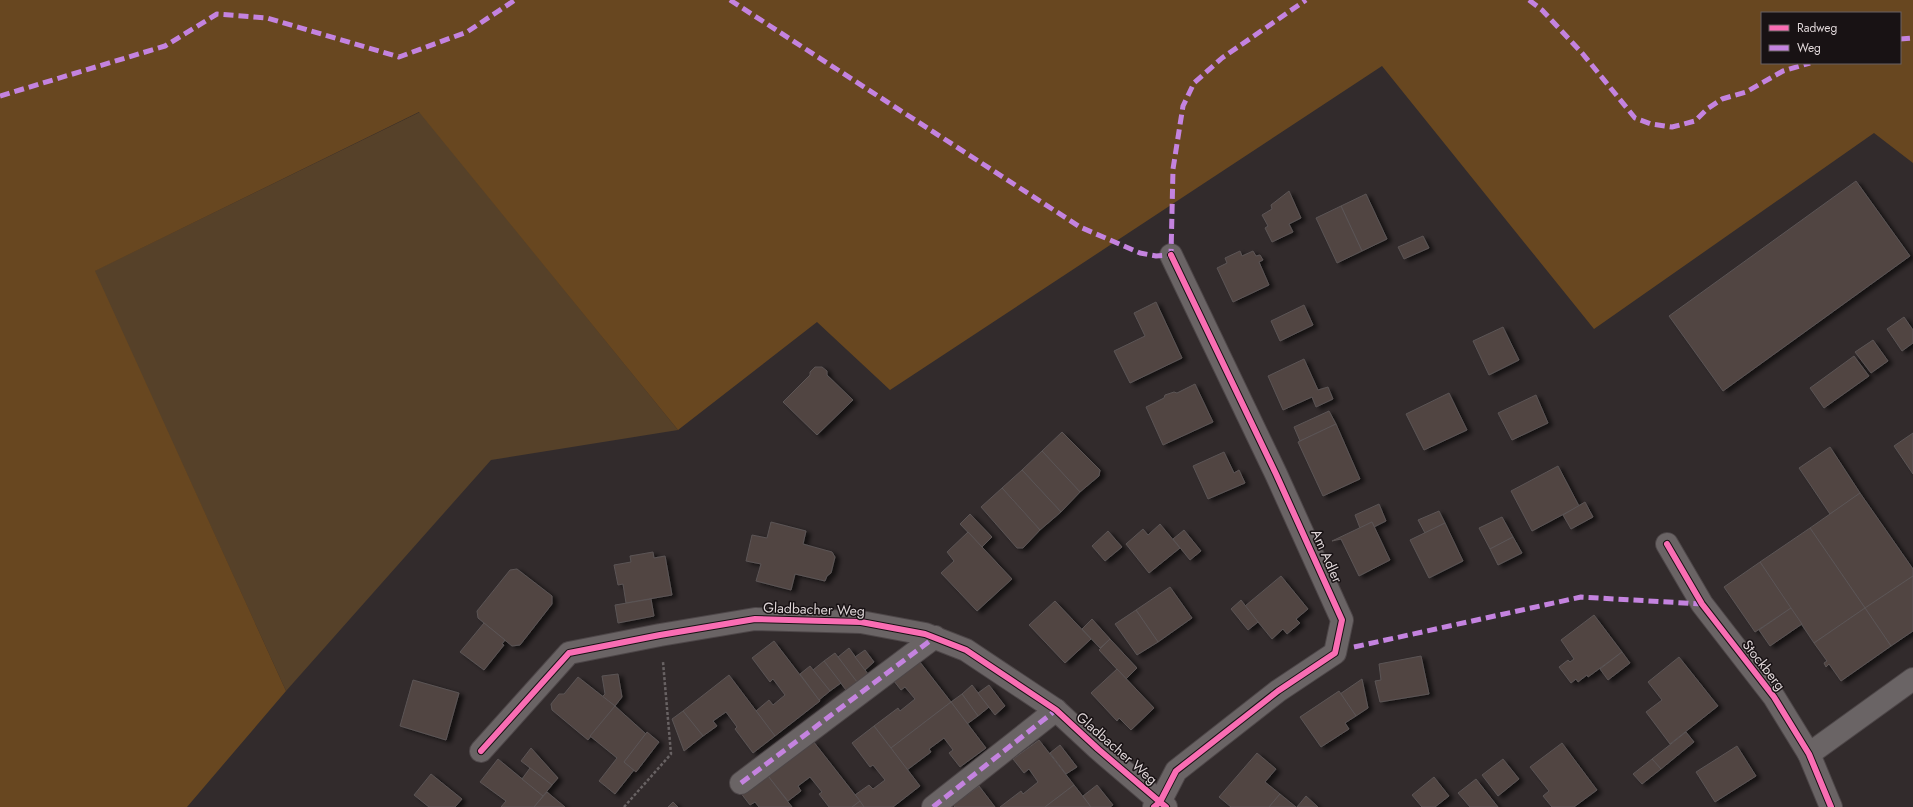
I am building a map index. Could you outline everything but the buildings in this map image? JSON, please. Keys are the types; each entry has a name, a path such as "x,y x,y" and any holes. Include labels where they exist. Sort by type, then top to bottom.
{"street":[{"name":"Am Adler","path":"1160,805 1176,771 1278,691 1335,653 1342,620 1276,474 1171,255"},
{"name":"Stockberg","path":"1667,544 1702,604 1774,697 1809,754 1831,807"},
{"name":"Gladbacher Weg","path":"481,750 569,653 660,634 755,619 861,622 935,637 966,650 1056,710 1160,805"},
{"path":"741,783 935,637"},
{"path":"1809,754 1913,679"},
{"name":"Gladbacher Weg","path":"933,807 1056,710"}],"path":[{"path":"624,807 671,754 660,634"}],"shaded area":[{"path":"0,0 1913,0 1913,163 1874,133 1594,329 1382,66 890,390 817,322 678,430 419,112 95,271 286,691 187,807 0,807"},
{"path":"420,112 678,430 491,460 286,691 94,271"}],"marked path":[{"path":"0,96 165,46 217,14 267,18 399,57 467,32 515,0"},
{"path":"730,0 1080,227 1140,253 1156,256 1171,255 1173,169 1183,106 1194,83 1222,58 1306,0"},
{"path":"1529,0 1542,10 1582,53 1635,118 1651,124 1672,127 1695,121 1707,109 1722,99 1746,92 1783,71 1807,64"},
{"path":"1901,39 1913,38"},
{"path":"1354,647 1581,597 1702,604"},
{"path":"741,783 935,637"},
{"path":"933,807 1056,710"}],"cycle path":[{"path":"1166,807 1160,802 1176,771 1278,691 1335,653 1342,620 1276,474 1171,255"},
{"path":"1667,544 1702,604 1774,697 1809,754 1831,807"},
{"path":"481,751 569,653 660,635 755,619 861,622 925,634 966,650 1056,710 1098,749 1160,802 1154,807"}]}
